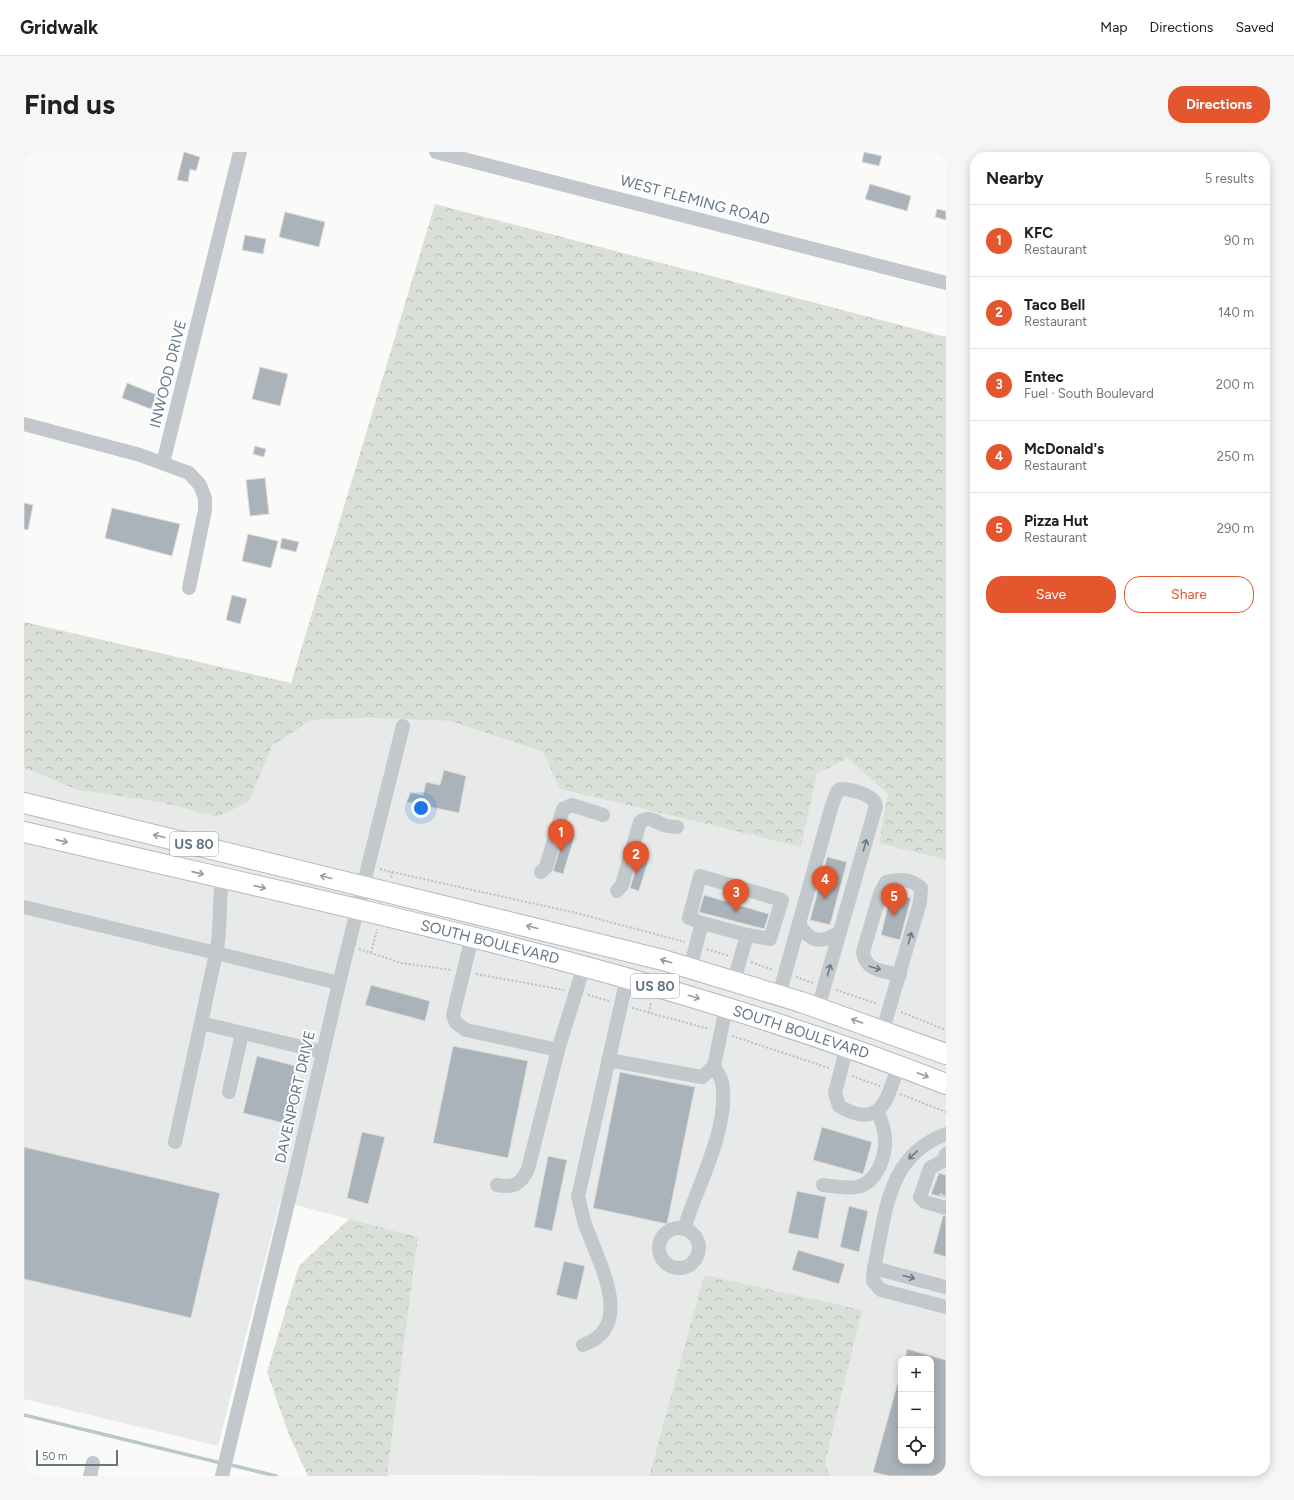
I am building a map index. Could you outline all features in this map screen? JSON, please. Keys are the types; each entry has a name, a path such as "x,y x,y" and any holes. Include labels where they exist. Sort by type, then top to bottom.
{"highway":[{"name":"SOUTH BOULEVARD","path":"24,803 690,968 809,1005 883,1030 946,1054"},
{"name":"SOUTH BOULEVARD","path":"24,832 410,922 584,966 726,1007 847,1046 946,1084"},
{"path":"410,922 405,914 405,909 407,906 415,904 460,910"},
{"path":"726,1007 730,999 748,993 760,994 809,1005"}],"street":[{"name":"INWOOD DRIVE","path":"164,464 240,152"},
{"name":"WEST FLEMING ROAD","path":"436,152 946,283"},
{"path":"24,424 140,455 189,473 200,485 205,498 206,510 189,588"},
{"name":"DAVENPORT DRIVE","path":"222,1476 339,983 403,726"},
{"path":"779,995 832,804 837,792 840,789 846,789 871,798 876,802 876,806 824,986 809,1005"},
{"path":"541,872 546,867 563,809 572,805 603,815"},
{"path":"617,891 622,885 640,822 644,819 650,818 664,825 677,826"},
{"path":"700,876 782,900 770,940 747,935 689,918 700,876"},
{"path":"175,1142 220,938 221,913 219,897 222,879"},
{"path":"883,1030 891,1008 920,902 921,888 915,882 906,879 886,882 880,894 863,952 864,960 869,966 900,975"},
{"path":"24,907 339,983"},
{"path":"690,968 702,923"},
{"path":"799,924 804,932 812,938 820,941 829,939 840,932"},
{"path":"734,981 747,935"},
{"path":"472,937 453,1015 456,1023 466,1030 558,1050"},
{"path":"497,1185 510,1187 518,1183 528,1169 558,1050 584,966"},
{"path":"583,1345 595,1341 605,1332 609,1320 611,1305 605,1277 585,1223 578,1197 627,978"},
{"path":"608,1060 702,1077 714,1066 726,1007"},
{"path":"201,1023 323,1052"},
{"path":"229,1092 242,1033"},
{"path":"847,1046 839,1072 835,1093 839,1106 851,1113 867,1116 878,1112 885,1104 898,1065"},
{"path":"684,1229 718,1136 722,1105 722,1081 714,1066"},
{"path":"823,1185 858,1187 867,1182 876,1174 880,1164 885,1140 883,1125 878,1112"},
{"path":"946,1134 933,1139 923,1146 901,1168 892,1186 874,1268 873,1281 881,1290 946,1307"},
{"path":"945,1159 930,1168 920,1197 925,1202 945,1204"},
{"path":"874,1268 945,1286"}],"path":[{"path":"392,872 576,913 696,946 785,973 891,1008 946,1030"},
{"path":"348,946 401,963 464,972 575,992 720,1032 890,1090 946,1112"}],"shaded area":[{"path":"371,718 450,721 543,752 560,789 801,847 817,774 848,758 889,794 879,843 946,860 946,1476 830,1476 825,1463 704,1275 649,1476 387,1475 418,1237 280,1201 218,1446 24,1399 24,768 78,790 164,803 217,817 249,802 272,746 312,720"}],"green space":[{"path":"435,204 946,337 946,860 879,843 888,794 848,758 817,774 801,847 560,789 543,752 450,721 371,718 312,720 272,746 249,802 217,817 164,803 78,790 24,768 24,622 291,683"},
{"path":"349,1219 418,1237 387,1475 390,1476 308,1476 289,1435 267,1372 299,1266"},
{"path":"704,1275 862,1310 825,1463 830,1476 649,1476"}],"building":[{"path":"184,152 200,157 196,171 190,169 188,182 177,180"},
{"path":"864,152 882,156 879,166 862,162"},
{"path":"870,184 911,196 907,211 865,199"},
{"path":"937,209 946,211 946,220 935,217"},
{"path":"285,212 325,222 319,247 279,237"},
{"path":"245,235 266,239 263,254 242,250"},
{"path":"260,367 288,374 280,406 252,399"},
{"path":"127,383 157,395 151,409 122,398"},
{"path":"255,446 266,449 264,457 253,454"},
{"path":"265,478 269,514 250,516 246,480"},
{"path":"24,503 33,505 28,530 24,529"},
{"path":"112,508 180,524 172,556 105,538"},
{"path":"248,534 278,541 271,568 242,561"},
{"path":"282,538 299,542 296,552 280,548"},
{"path":"232,595 247,599 240,624 226,620"},
{"path":"444,770 466,776 459,813 407,802 410,792 423,795 426,782 440,785"},
{"path":"565,832 575,835 563,874 553,871"},
{"path":"827,857 847,862 830,925 810,920"},
{"path":"639,858 648,861 639,891 630,888"},
{"path":"891,893 911,898 900,940 881,935"},
{"path":"704,895 769,914 764,929 699,912"},
{"path":"371,985 430,1001 425,1021 365,1005"},
{"path":"453,1046 528,1061 508,1158 433,1143"},
{"path":"257,1056 296,1066 283,1123 243,1113"},
{"path":"620,1072 695,1087 667,1224 593,1208"},
{"path":"822,1127 872,1142 863,1174 813,1160"},
{"path":"362,1132 385,1137 368,1204 347,1198"},
{"path":"24,1147 220,1193 191,1318 24,1279"},
{"path":"548,1156 567,1160 552,1231 534,1227"},
{"path":"939,1173 946,1175 946,1198 931,1194"},
{"path":"797,1191 826,1197 818,1239 788,1233"},
{"path":"849,1206 868,1211 859,1252 840,1247"},
{"path":"943,1216 946,1216 946,1257 933,1253"},
{"path":"798,1250 845,1264 839,1284 792,1270"},
{"path":"564,1261 585,1266 577,1300 556,1295"},
{"path":"907,1349 932,1356 906,1356"},
{"path":"934,1357 946,1360 946,1476 889,1476 873,1472 898,1382 898,1464 934,1464"}],"waterway":[{"path":"24,1415 221,1463"},
{"path":"227,1464 276,1476"}],"place":[{"name":"KFC","path":"561,852"},
{"name":"Taco Bell","path":"636,874"},
{"name":"McDonald's","path":"825,899"},
{"name":"Entec","path":"736,912"},
{"name":"Pizza Hut","path":"894,916"}]}
